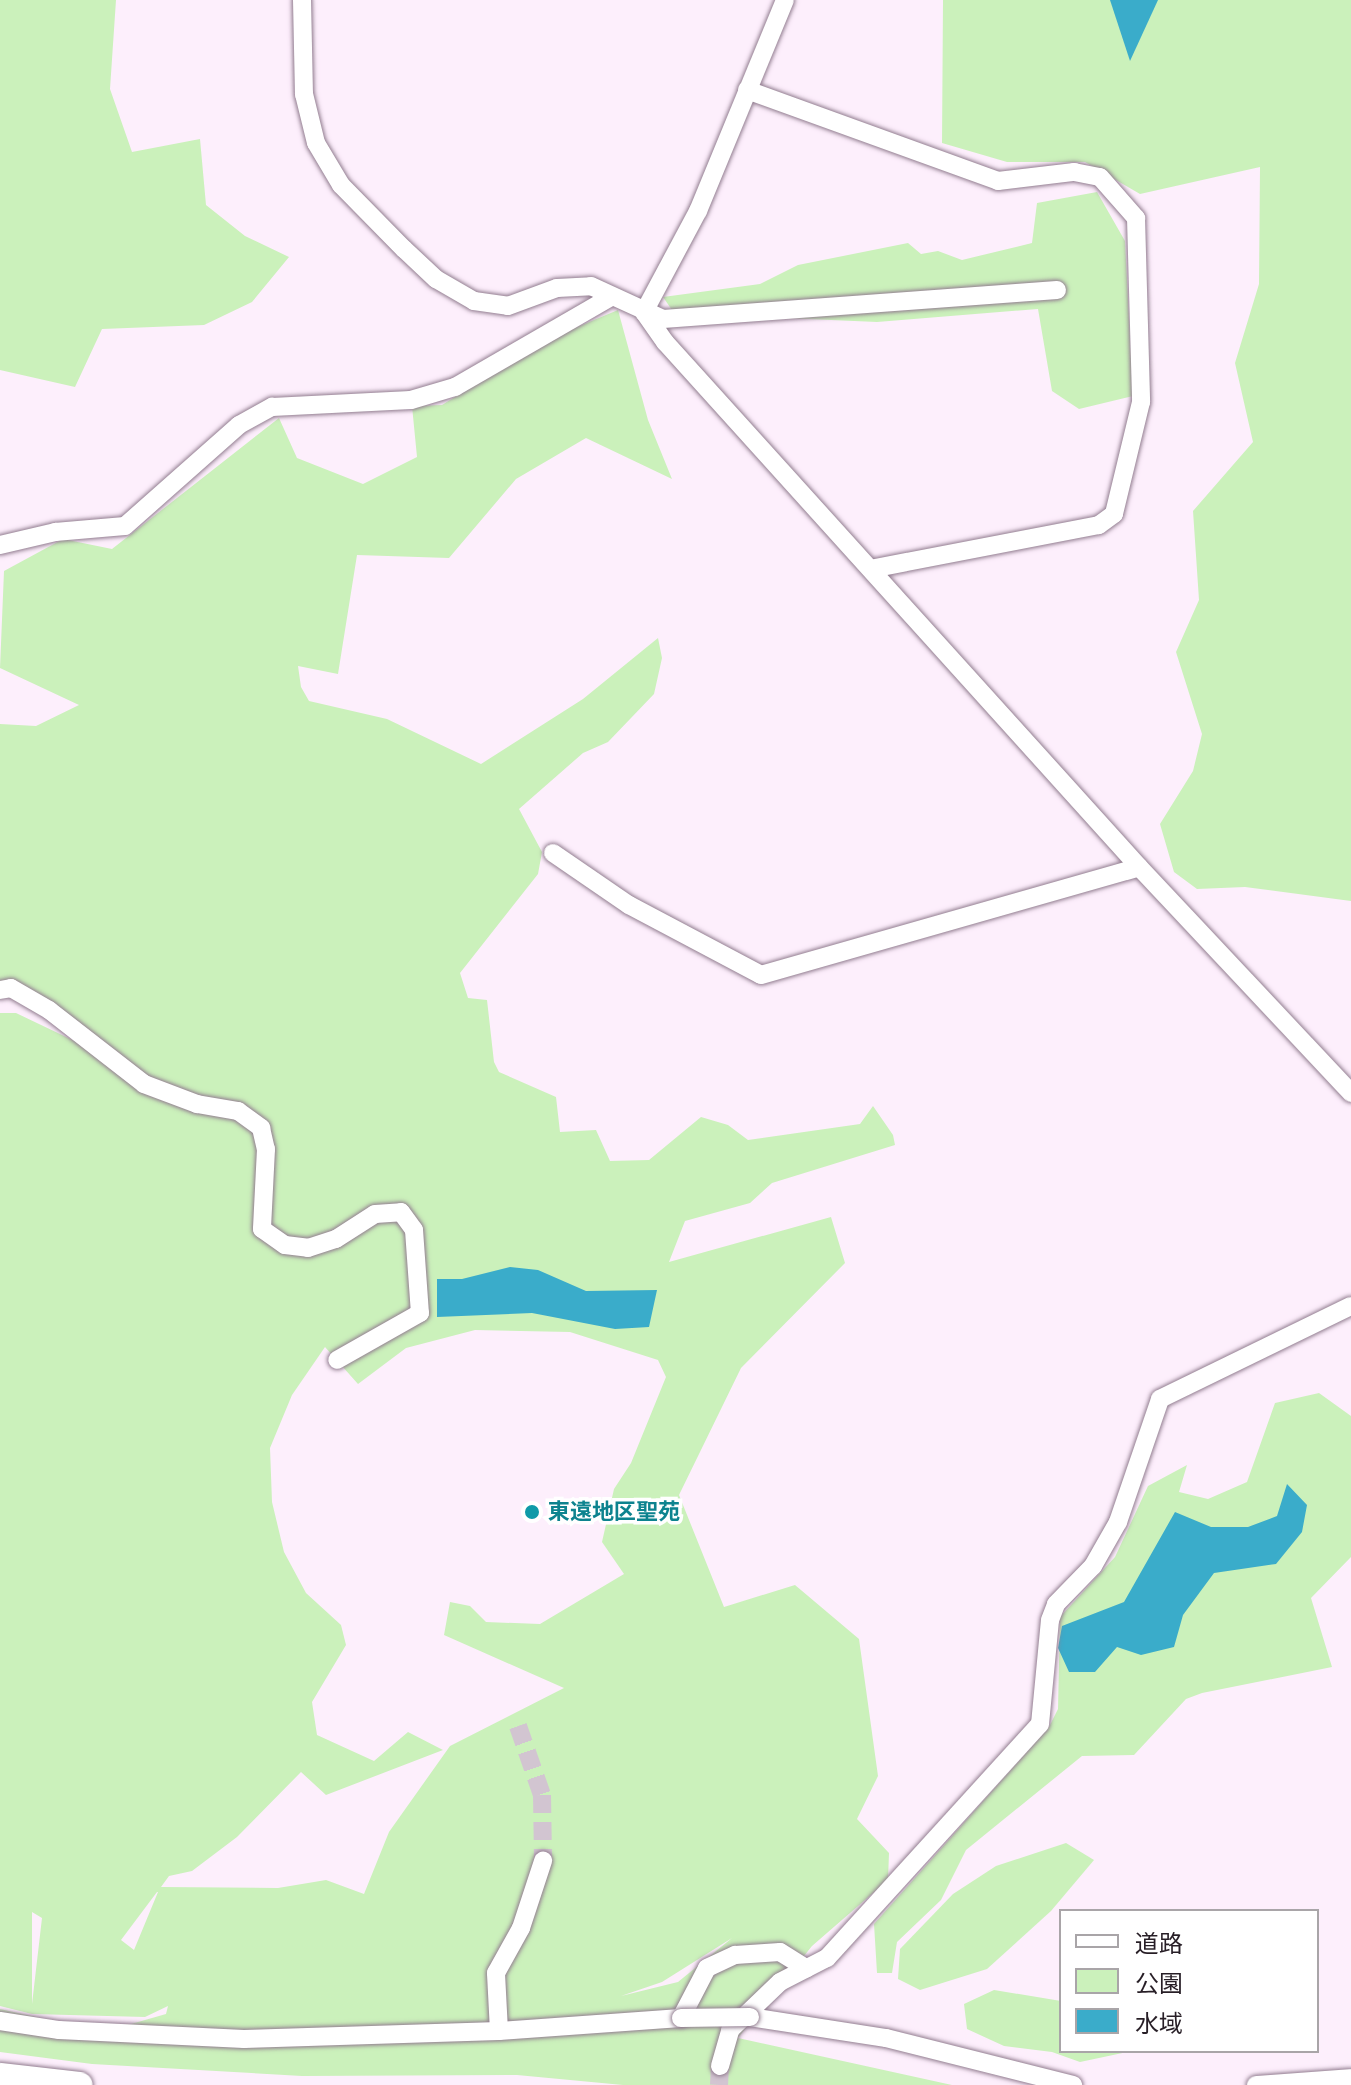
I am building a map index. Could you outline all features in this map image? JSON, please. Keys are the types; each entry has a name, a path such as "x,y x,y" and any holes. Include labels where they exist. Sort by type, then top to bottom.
{"highway":[{"path":"0,2076 79,2085"}],"street":[{"path":"302,0 304,94 316,143 341,185 436,279 474,301 508,306 557,288 591,286 663,319 1057,290"},
{"path":"644,312 698,211 785,0"},
{"path":"747,90 998,181 1074,172 1100,177 1136,218 1141,402 1114,514 1099,525 871,569"},
{"path":"0,545 55,532 125,526 239,425 272,407 411,400 446,389 611,297"},
{"path":"644,312 665,342 1139,867 1351,1093"},
{"path":"553,853 629,905 761,975 1139,867"},
{"path":"0,990 11,988 49,1010 144,1084 197,1104 238,1111 261,1128 266,1149 262,1229 285,1245 308,1248 336,1239 375,1214 401,1212 414,1230 420,1313 337,1360"},
{"path":"720,2066 730,2030 780,1982 827,1958 1040,1724 1050,1620 1056,1604 1093,1566 1118,1522 1160,1399 1351,1306"},
{"path":"499,2031 496,1973 521,1928 543,1861"},
{"path":"681,2018 707,1968 735,1955 780,1952 806,1968"},
{"path":"0,2021 59,2030 244,2039 499,2031 681,2018 750,2017 815,2026 1073,2085"},
{"path":"1256,2085 1351,2078"}],"green space":[{"path":"0,0 116,0 110,89 132,152 200,139 206,205 245,236 289,257 252,302 204,325 102,329 75,387 0,370"},
{"path":"943,0 1351,0 1351,901 1245,887 1197,889 1174,872 1160,824 1193,771 1202,734 1176,652 1199,600 1193,511 1253,442 1235,363 1259,284 1260,167 1140,194 1085,162 1007,162 942,143"},
{"path":"1097,192 1125,241 1133,396 1079,409 1052,391 1038,309 877,322 674,313 663,297 760,284 798,265 908,243 921,254 938,251 962,260 1032,243 1037,203"},
{"path":"618,310 648,420 672,479 586,438 516,479 449,558 357,555 338,674 298,666 301,687 309,701 387,719 481,764 583,699 658,638 662,658 654,694 608,742 583,753 519,809 542,852 538,874 460,973 468,998 487,1000 494,1062 499,1072 556,1097 560,1132 596,1130 610,1161 649,1160 701,1117 728,1125 748,1140 860,1124 873,1106 893,1135 895,1145 772,1183 750,1203 685,1221 669,1262 831,1217 845,1263 741,1368 679,1495 724,1607 795,1585 859,1639 878,1776 857,1819 889,1853 888,1880 812,1946 738,2038 952,2085 623,2085 517,2075 302,2076 92,2064 0,2052 0,2009 103,2032 166,2014 168,2006 145,2017 32,2014 0,2006 0,1013 16,1013 106,1056 31,999 0,994 0,724 36,726 79,705 0,668 4,571 63,539 112,549 279,418 297,458 363,484 417,457 412,406 442,405 546,340","holes":["475,1330 570,1332 658,1360 666,1377 631,1463 614,1489 602,1542 624,1574 540,1624 486,1622 470,1606 450,1602 444,1635 564,1688 450,1746 389,1832 364,1894 326,1880 278,1888 161,1887 169,1876 192,1871 237,1837 301,1772 326,1795 443,1750 408,1732 374,1761 317,1735 312,1702 346,1645 341,1625 306,1593 284,1552 272,1502 270,1448 292,1395 325,1347 358,1384 406,1348","157,1892 158,1892 134,1950 121,1940","32,1912 42,1918 32,2004","732,1938 678,1982 621,1996 662,1982"]},
{"path":"1319,1393 1351,1416 1351,1557 1311,1598 1332,1667 1202,1693 1186,1699 1134,1755 1082,1756 966,1850 941,1900 897,1942 892,1973 877,1973 874,1924 1049,1727 1058,1709 1060,1617 1115,1557 1148,1486 1187,1465 1179,1492 1208,1499 1247,1482 1275,1403"},
{"path":"1066,1843 1094,1860 1051,1911 987,1969 920,1990 898,1979 900,1949 953,1894 996,1866"},
{"path":"994,1990 1059,2001 1059,2053 1123,2053 1080,2062 1052,2052 1004,2046 967,2029 964,2004"}],"water":[{"path":"1110,0 1158,0 1130,61"},
{"path":"510,1267 538,1270 586,1291 657,1290 649,1327 615,1329 532,1313 437,1317 437,1279 462,1279"},
{"path":"1287,1484 1307,1505 1302,1532 1276,1564 1214,1573 1183,1615 1174,1647 1141,1655 1117,1647 1095,1672 1069,1672 1058,1648 1062,1626 1124,1602 1175,1512 1211,1527 1248,1527 1277,1516"}],"tunnel":[{"path":"518,1726 542,1795 543,1861"},
{"path":"719,2085 720,2066"}],"place":[{"name":"東遠地区聖苑","path":"532,1512"}]}
